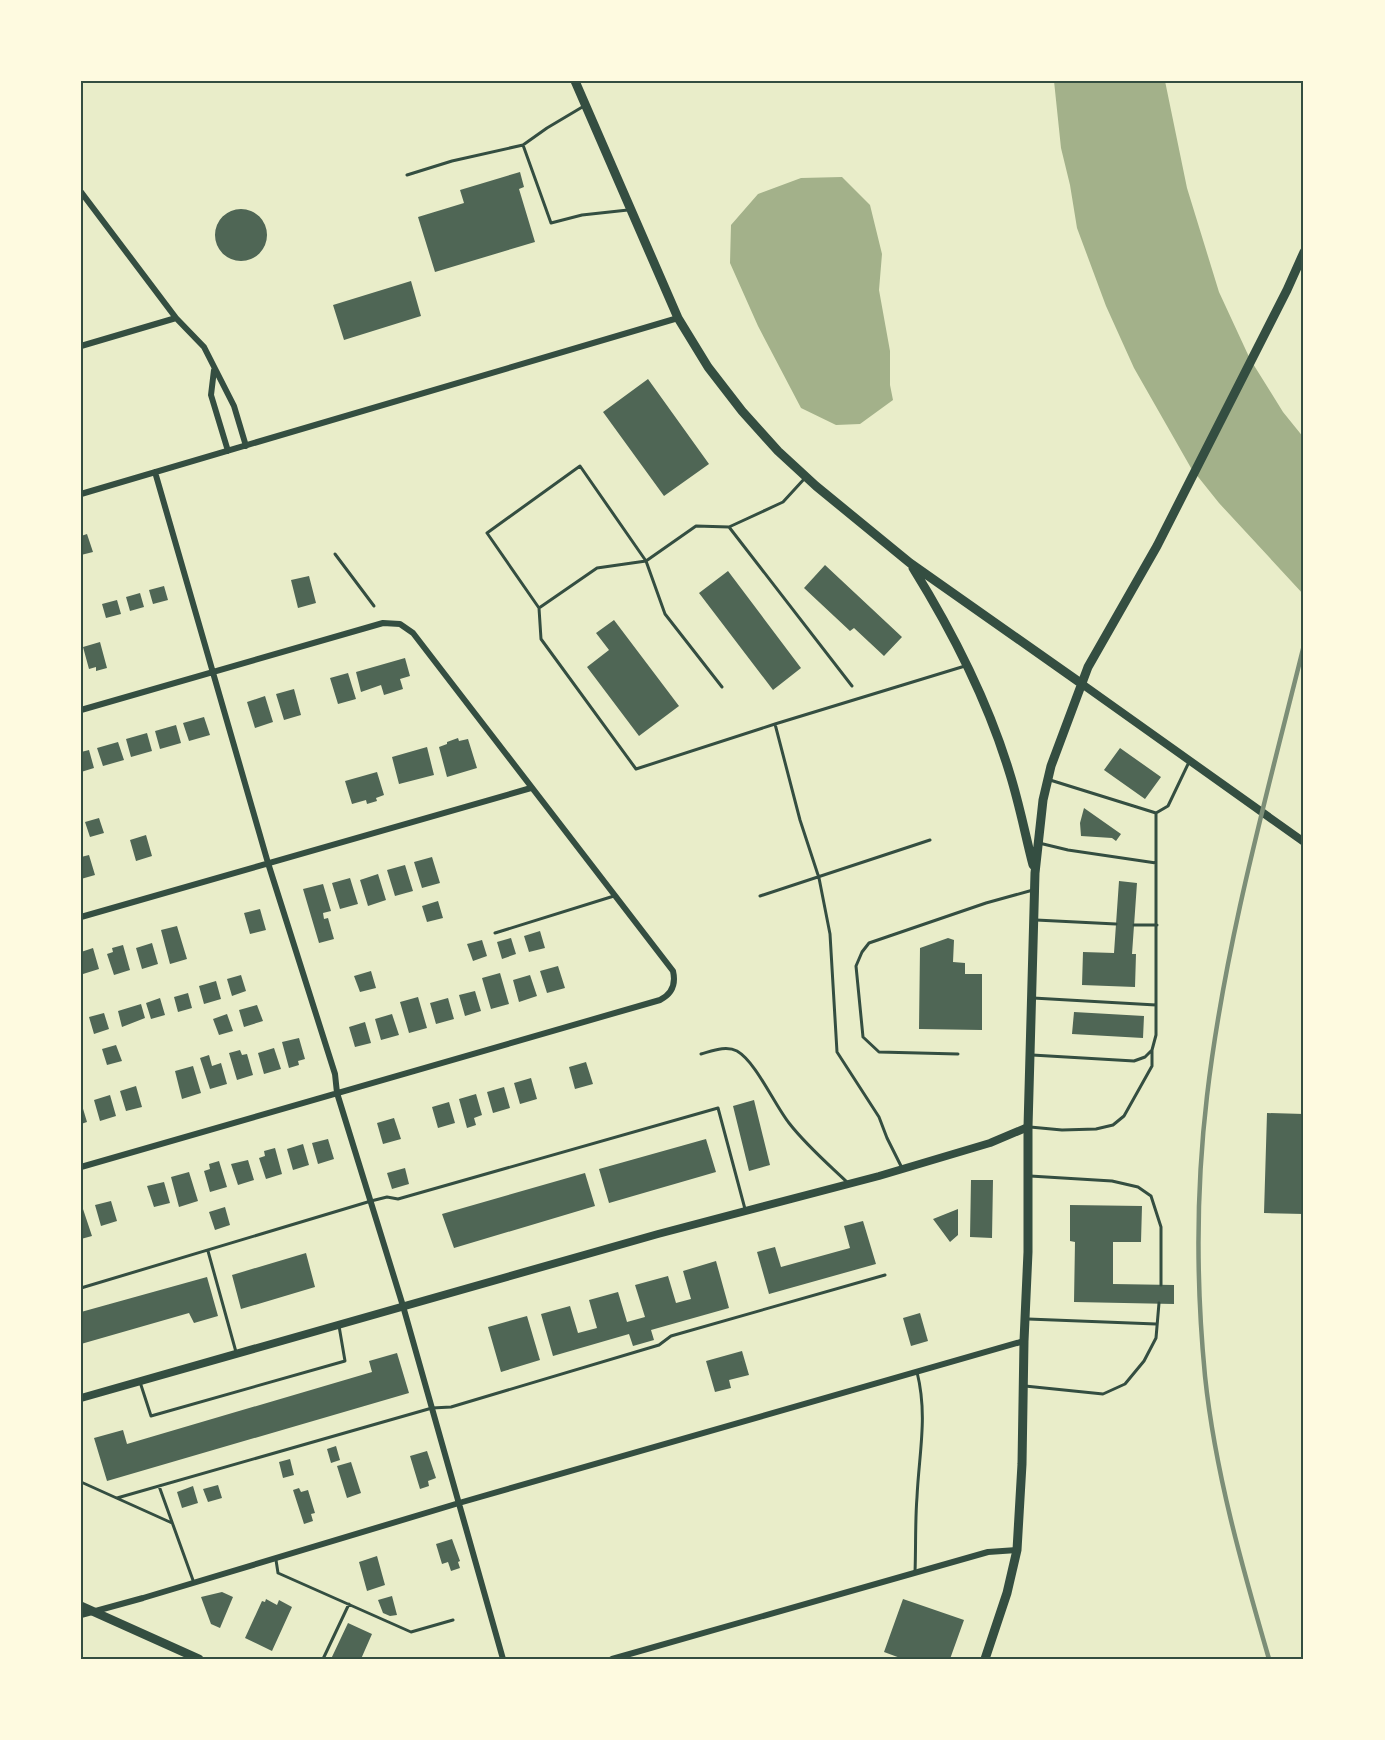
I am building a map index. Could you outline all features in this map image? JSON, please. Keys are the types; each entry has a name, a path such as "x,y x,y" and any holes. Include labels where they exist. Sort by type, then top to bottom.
{"main road":[{"path":"575,81 678,318 708,367 741,411 806,477 910,563 1082,684"},
{"path":"985,1659 1007,1593 1017,1550 1026,1319 1029,1055 1035,873 1043,800 1048,779 1093,655 1170,522 1304,252"},
{"path":"910,563 941,614 988,713 1009,771 1035,873"},
{"path":"81,1606 199,1659"}],"street":[{"path":"81,192 176,318 204,346 234,406 246,446"},
{"path":"81,346 176,318"},
{"path":"81,494 678,318"},
{"path":"214,370 211,395 228,451"},
{"path":"155,472 268,863 403,1306 503,1659"},
{"path":"81,710 383,623 400,624 413,633 673,971 675,979 672,990 666,998 660,1000 81,1167"},
{"path":"1082,684 1304,842"},
{"path":"81,917 531,788"},
{"path":"81,1398 658,1234 902,1169 990,1143 1028,1127"},
{"path":"81,1615 459,1503 1024,1341"},
{"path":"612,1659 988,1552 1017,1550"}],"lane":[{"path":"407,175 452,160 523,145 586,105"},
{"path":"523,145 551,223 582,215 631,210"},
{"path":"722,687 665,614 646,561 580,466 486,533 539,608 541,639 636,769 775,723 967,666"},
{"path":"539,608 597,568 646,561 696,526 729,527 783,502 806,477"},
{"path":"729,527 852,686"},
{"path":"775,723 800,820 819,878 830,934 837,1052 879,1117 902,1169"},
{"path":"1048,779 1156,813 1168,806 1190,760"},
{"path":"1028,1127 1062,1130 1096,1129 1113,1125 1124,1116 1152,1066 1152,1050 1156,1035 1156,813"},
{"path":"760,896 930,840"},
{"path":"1038,843 1068,850 1156,862"},
{"path":"958,1054 879,1052 863,1037 856,966 862,952 869,943 986,903 1035,890"},
{"path":"495,933 615,896"},
{"path":"1034,920 1116,924"},
{"path":"1134,925 1157,925"},
{"path":"1032,998 1156,1005"},
{"path":"701,1054 728,1047 738,1051 750,1063 788,1121 807,1144 849,1184"},
{"path":"1029,1055 1134,1061 1145,1057 1152,1050"},
{"path":"81,1288 371,1201 387,1197 398,1199 718,1108 746,1211"},
{"path":"1028,1176 1112,1181 1138,1187 1150,1196 1161,1227 1161,1285"},
{"path":"208,1250 236,1354"},
{"path":"117,1498 432,1408 451,1407 659,1345 671,1336 885,1275"},
{"path":"1023,1386 1103,1394 1125,1384 1144,1361 1156,1338 1160,1303"},
{"path":"1026,1319 1157,1324"},
{"path":"139,1381 151,1416 345,1361 338,1325"},
{"path":"915,1573 923,1395 917,1372"},
{"path":"81,1482 172,1523"},
{"path":"159,1486 194,1583"},
{"path":"275,1558 278,1573 411,1632 453,1620"},
{"path":"323,1659 349,1604"}],"path":[{"path":"335,554 374,606"}],"shaded area":[{"path":"1054,81 1165,81 1187,188 1219,292 1250,359 1283,412 1304,438 1304,595 1219,503 1191,468 1134,368 1106,306 1077,228 1061,148"},
{"path":"842,177 870,205 882,254 879,290 890,351 890,385 893,400 860,424 836,425 801,408 758,326 730,263 731,225 758,194 801,178"}],"building":[{"path":"520,172 524,187 519,189 535,242 435,272 418,217 464,203 460,190"},
{"path":"241,209 255,213 263,221 267,235 263,249 255,257 241,261 227,257 219,249 215,235 219,221 227,213"},
{"path":"411,281 421,316 344,340 333,305"},
{"path":"648,379 709,464 664,496 603,412"},
{"path":"87,534 93,552 81,555 81,536"},
{"path":"825,565 902,637 884,656 854,628 850,631 804,588"},
{"path":"728,571 801,668 773,690 699,593"},
{"path":"309,576 316,603 298,608 291,580"},
{"path":"164,586 168,600 153,604 149,590"},
{"path":"140,593 144,607 130,611 126,597"},
{"path":"117,600 121,614 106,618 102,604"},
{"path":"614,620 679,706 639,736 587,667 609,650 596,633"},
{"path":"100,642 107,668 96,671 96,667 89,669 83,647"},
{"path":"405,658 410,676 400,679 403,689 384,695 381,685 361,692 356,672"},
{"path":"348,673 356,699 338,704 330,678"},
{"path":"294,689 301,715 284,720 276,694"},
{"path":"265,696 273,722 255,728 247,702"},
{"path":"204,717 210,735 189,741 183,723"},
{"path":"176,725 181,743 160,749 155,731"},
{"path":"147,733 152,751 131,757 126,739"},
{"path":"458,738 459,741 468,739 477,768 447,777 439,747"},
{"path":"118,742 124,760 103,766 97,748"},
{"path":"427,747 434,775 399,784 392,757"},
{"path":"1120,748 1161,777 1145,799 1104,770"},
{"path":"89,750 94,768 81,772 81,752"},
{"path":"377,772 384,795 376,798 377,801 367,804 366,800 352,804 345,781"},
{"path":"1084,808 1121,834 1116,841 1112,838 1081,836 1080,823"},
{"path":"99,818 104,833 90,837 85,822"},
{"path":"146,835 152,856 136,861 130,840"},
{"path":"89,855 95,875 81,879 81,857"},
{"path":"432,857 440,883 422,888 414,862"},
{"path":"405,865 413,891 395,896 387,870"},
{"path":"378,874 386,900 368,906 360,880"},
{"path":"350,878 358,904 340,909 332,883"},
{"path":"1119,881 1137,883 1132,954 1136,954 1135,987 1082,985 1083,952 1114,953"},
{"path":"323,884 331,911 323,913 324,919 328,918 334,939 319,943 303,889"},
{"path":"438,901 443,918 427,922 422,906"},
{"path":"260,909 266,930 250,934 244,913"},
{"path":"177,926 187,959 170,964 161,930"},
{"path":"540,931 545,948 529,952 524,936"},
{"path":"511,938 516,954 502,959 497,942"},
{"path":"948,938 954,940 953,962 965,963 965,974 982,974 982,1030 919,1029 920,948"},
{"path":"482,940 487,956 473,961 467,944"},
{"path":"152,943 158,964 142,969 136,948"},
{"path":"123,945 130,970 114,975 107,954 113,952 112,948"},
{"path":"93,948 99,969 83,974 81,952"},
{"path":"558,966 565,988 547,993 540,971"},
{"path":"371,971 376,988 360,992 354,976"},
{"path":"500,973 509,1004 491,1009 482,978"},
{"path":"241,975 246,991 232,996 227,979"},
{"path":"530,975 537,996 519,1002 513,980"},
{"path":"216,981 221,999 204,1004 199,986"},
{"path":"475,991 481,1011 465,1016 459,995"},
{"path":"188,993 192,1008 178,1012 174,997"},
{"path":"418,997 427,1028 409,1033 400,1002"},
{"path":"160,998 165,1015 151,1019 146,1003"},
{"path":"448,998 454,1019 436,1024 430,1003"},
{"path":"141,1004 145,1018 122,1027 118,1011"},
{"path":"257,1005 263,1021 244,1027 239,1010"},
{"path":"1074,1012 1144,1016 1143,1038 1072,1034"},
{"path":"104,1013 109,1029 94,1034 89,1017"},
{"path":"227,1014 233,1031 219,1035 213,1019"},
{"path":"392,1014 399,1035 381,1040 375,1019"},
{"path":"365,1022 371,1043 355,1047 349,1027"},
{"path":"299,1038 305,1059 298,1061 299,1065 289,1068 282,1042"},
{"path":"116,1045 122,1061 107,1065 102,1049"},
{"path":"274,1048 281,1069 264,1074 258,1053"},
{"path":"240,1050 242,1055 247,1054 253,1075 237,1080 229,1053"},
{"path":"209,1055 212,1066 221,1063 227,1084 210,1089 200,1058"},
{"path":"586,1062 593,1084 575,1089 569,1067"},
{"path":"193,1066 201,1093 182,1099 175,1071"},
{"path":"531,1078 537,1099 520,1104 514,1083"},
{"path":"136,1086 142,1107 126,1111 120,1091"},
{"path":"504,1087 510,1108 493,1113 487,1092"},
{"path":"476,1094 482,1115 474,1118 476,1125 467,1128 459,1099"},
{"path":"110,1095 116,1116 100,1121 94,1100"},
{"path":"754,1100 770,1165 749,1171 733,1106"},
{"path":"81,1102 87,1122 81,1124"},
{"path":"449,1102 455,1123 438,1128 432,1107"},
{"path":"1267,1113 1304,1114 1304,1214 1264,1213"},
{"path":"394,1118 401,1139 383,1144 377,1123"},
{"path":"328,1139 334,1159 318,1164 312,1143"},
{"path":"706,1139 716,1172 609,1203 599,1169"},
{"path":"303,1144 309,1165 293,1170 287,1149"},
{"path":"275,1148 282,1174 266,1179 259,1158 265,1156 264,1151"},
{"path":"248,1160 254,1180 238,1185 231,1164"},
{"path":"219,1161 227,1187 210,1192 204,1171 210,1169 209,1164"},
{"path":"405,1168 409,1184 392,1189 387,1173"},
{"path":"189,1172 198,1201 179,1207 171,1177"},
{"path":"585,1173 595,1206 454,1248 442,1214"},
{"path":"971,1180 993,1180 992,1238 970,1237"},
{"path":"164,1182 170,1203 154,1207 147,1186"},
{"path":"111,1201 117,1221 101,1226 95,1205"},
{"path":"81,1203 92,1236 81,1239"},
{"path":"1070,1205 1142,1206 1141,1242 1113,1242 1113,1284 1174,1285 1174,1304 1074,1302 1075,1242 1070,1241"},
{"path":"225,1207 230,1225 215,1230 209,1212"},
{"path":"958,1209 958,1235 950,1242 933,1219"},
{"path":"863,1221 876,1264 769,1294 757,1252 775,1247 781,1267 850,1248 844,1226"},
{"path":"306,1253 315,1287 241,1309 232,1275"},
{"path":"716,1261 729,1308 651,1330 654,1340 633,1346 629,1334 553,1356 541,1314 570,1306 578,1333 597,1328 589,1300 618,1292 627,1322 645,1317 635,1285 668,1276 676,1303 691,1299 683,1271"},
{"path":"207,1277 218,1316 194,1323 189,1313 81,1344 81,1312"},
{"path":"920,1313 928,1341 911,1346 903,1318"},
{"path":"527,1316 540,1360 501,1372 488,1327"},
{"path":"742,1351 749,1375 729,1380 731,1388 715,1392 706,1361"},
{"path":"397,1353 409,1393 107,1481 94,1438 123,1430 127,1444 372,1372 369,1361"},
{"path":"336,1446 340,1460 331,1463 327,1449"},
{"path":"427,1451 436,1478 428,1481 429,1486 420,1489 410,1456"},
{"path":"290,1459 294,1475 283,1478 279,1462"},
{"path":"351,1462 361,1493 347,1498 337,1466"},
{"path":"218,1485 222,1498 208,1502 203,1489"},
{"path":"193,1486 198,1503 182,1508 177,1492"},
{"path":"299,1488 301,1492 308,1490 315,1513 311,1514 313,1521 304,1524 293,1490"},
{"path":"452,1539 460,1561 458,1562 460,1568 451,1571 448,1562 442,1564 436,1544"},
{"path":"377,1556 385,1585 367,1591 359,1562"},
{"path":"222,1592 233,1597 220,1628 211,1624 201,1597"},
{"path":"392,1596 397,1615 390,1616 383,1613 378,1600"},
{"path":"266,1599 277,1605 279,1600 292,1607 272,1651 245,1638 262,1601 265,1602"},
{"path":"903,1599 964,1620 950,1659 903,1659 884,1652"},
{"path":"348,1623 372,1634 361,1659 331,1659"}],"railway":[{"path":"1269,1659 1231,1519 1215,1448 1205,1376 1200,1306 1199,1201 1207,1096 1225,982 1248,869 1304,645"}]}
